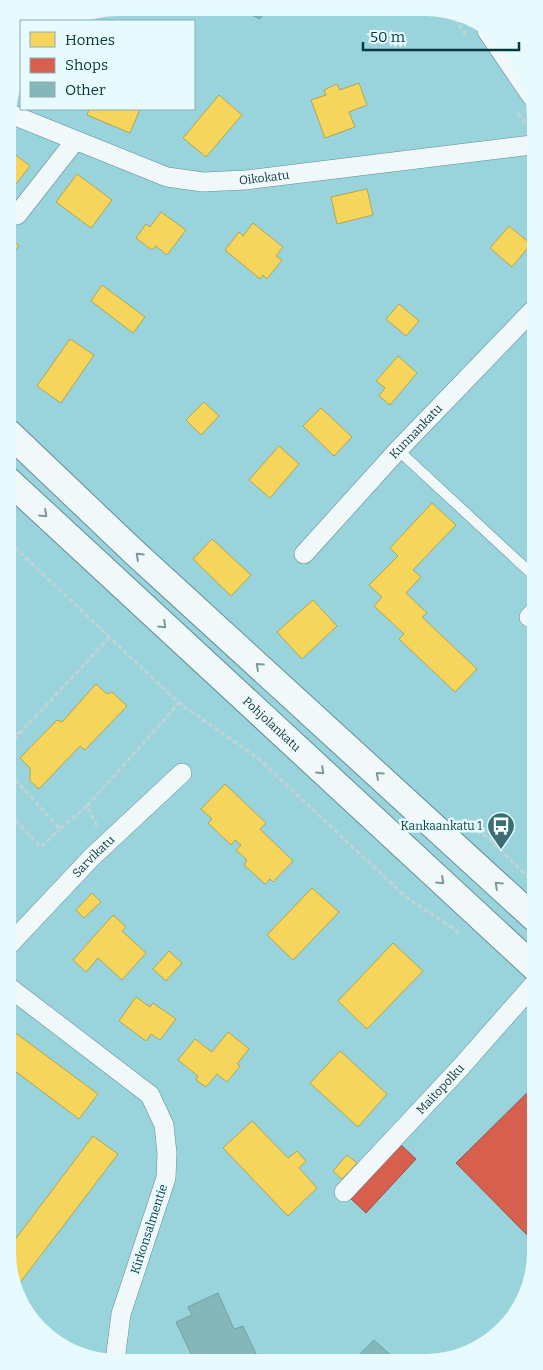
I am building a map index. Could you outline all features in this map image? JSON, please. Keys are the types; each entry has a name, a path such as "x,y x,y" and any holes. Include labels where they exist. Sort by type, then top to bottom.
{"main road":[{"path":"16,440 143,560 527,912"},
{"name":"Pohjolankatu","path":"16,487 527,961"}],"street":[{"path":"500,50 517,75"},
{"name":"Oikokatu","path":"16,116 167,177 203,182 246,180 527,146"},
{"path":"17,215 75,141"},
{"name":"Kunnankatu","path":"304,554 398,450 527,316"},
{"name":"Sarvikatu","path":"16,938 106,844 182,773"},
{"name":"Maitopolku","path":"344,1192 460,1068 527,992"},
{"name":"Kirkonsalmentie","path":"16,993 150,1095 164,1125 167,1153 166,1178 121,1314 116,1354"}],"lane":[{"path":"398,450 527,569"}],"path":[{"path":"16,549 179,703 259,759 406,897 464,936"},
{"path":"16,738 109,638"},
{"path":"16,820 41,847 87,806 179,703"},
{"path":"16,781 60,829"},
{"path":"87,806 106,844"}],"building: Homes":[{"path":"359,83 367,105 349,112 355,127 325,138 311,100 326,95 324,90 337,84 340,90"},
{"path":"219,95 242,115 206,157 183,138"},
{"path":"89,110 140,110 130,133 87,115"},
{"path":"16,155 30,166 16,184"},
{"path":"77,174 112,200 91,228 56,202"},
{"path":"367,189 373,215 337,224 331,197"},
{"path":"161,212 186,230 167,255 156,246 152,250 136,238 146,224 150,227"},
{"path":"253,223 283,247 276,256 282,260 267,279 263,275 260,279 225,250 239,232 243,236"},
{"path":"509,226 527,241 527,249 512,267 490,248"},
{"path":"102,285 145,317 133,333 91,301"},
{"path":"399,304 419,321 406,336 386,319"},
{"path":"70,339 94,355 61,403 37,386"},
{"path":"398,356 417,373 390,405 379,396 385,388 376,381"},
{"path":"204,402 219,416 201,435 186,420"},
{"path":"321,408 352,437 334,456 303,426"},
{"path":"279,446 299,464 270,498 249,480"},
{"path":"432,503 456,525 413,570 421,577 406,593 427,613 422,617 477,669 455,692 399,639 404,634 374,606 382,597 369,585 398,556 390,548"},
{"path":"212,539 251,575 231,596 193,559"},
{"path":"313,600 337,626 302,659 277,632"},
{"path":"96,684 107,694 112,692 127,706 85,750 80,746 39,789 30,781 30,768 20,758 57,720 62,722"},
{"path":"225,784 266,823 260,829 293,861 273,882 270,879 265,884 244,865 247,860 236,850 241,845 235,840 231,845 208,823 212,819 201,809"},
{"path":"312,888 339,912 293,960 267,935"},
{"path":"92,893 101,902 84,918 76,910"},
{"path":"113,915 126,927 122,931 146,953 122,980 98,958 86,972 73,960"},
{"path":"393,943 423,971 367,1029 338,1001"},
{"path":"169,951 182,963 166,981 153,969"},
{"path":"136,997 150,1007 153,1003 176,1019 160,1040 151,1034 146,1041 119,1021"},
{"path":"228,1032 249,1049 237,1064 240,1066 227,1082 217,1074 206,1087 196,1080 198,1076 178,1060 195,1039 212,1052"},
{"path":"16,1033 98,1094 79,1119 16,1072"},
{"path":"340,1051 387,1094 358,1127 310,1083"},
{"path":"252,1121 288,1158 297,1151 306,1161 299,1168 317,1188 288,1216 223,1148"},
{"path":"93,1136 118,1154 21,1281 17,1265 16,1238"},
{"path":"347,1155 357,1163 342,1179 333,1171"}],"building: Shops":[{"path":"527,1093 527,1235 456,1163"},
{"path":"400,1144 416,1159 366,1213 350,1198"}],"building: Other":[{"path":"218,1293 234,1329 243,1326 256,1354 191,1354 176,1322 192,1315 188,1307"},
{"path":"374,1340 389,1354 360,1354"}],"place":[{"name":"Kankaankatu 1","path":"501,850"}]}
